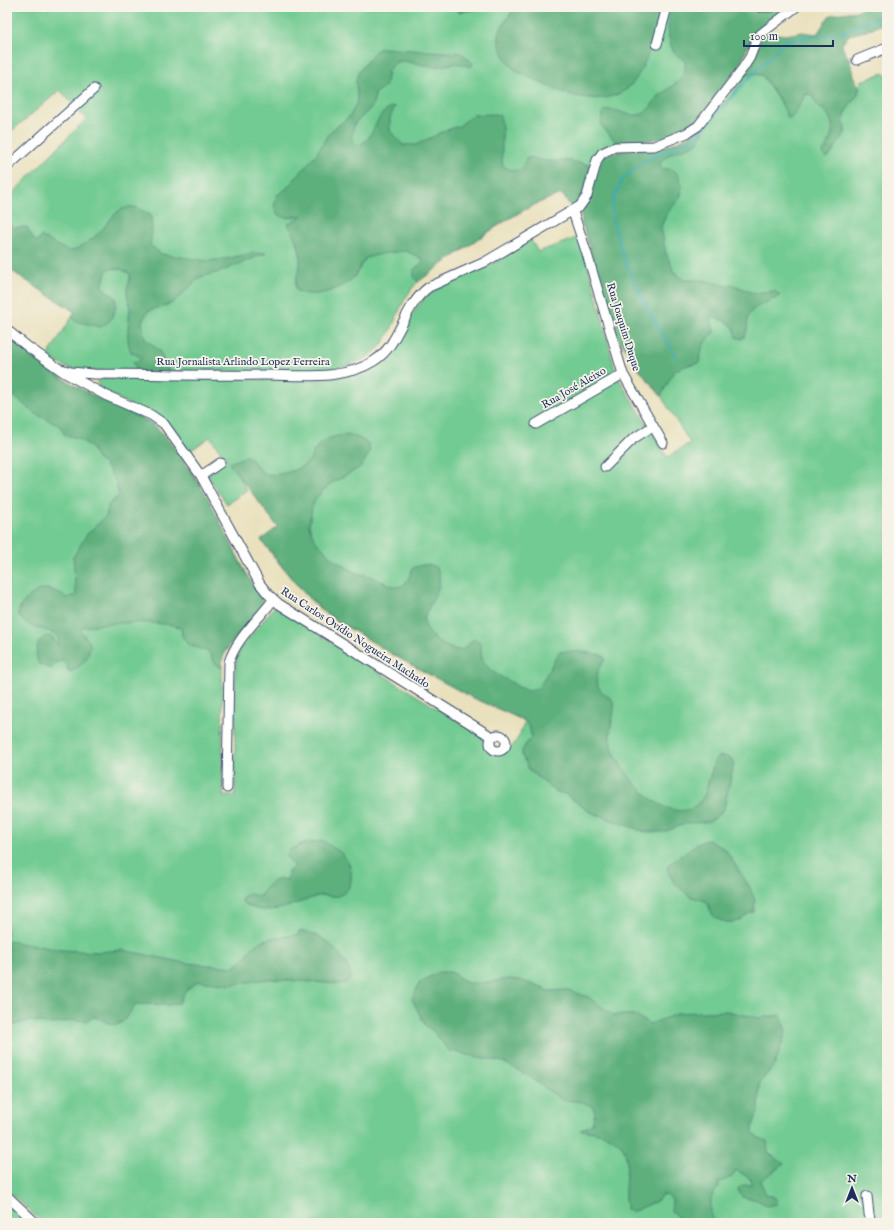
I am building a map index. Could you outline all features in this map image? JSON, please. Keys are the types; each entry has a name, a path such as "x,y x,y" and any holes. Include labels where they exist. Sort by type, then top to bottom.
{"street":[{"path":"657,44 667,7"},
{"path":"760,7 771,7"},
{"name":"Rua Jornalista Arlindo Lopez Ferreira","path":"58,368 71,372 88,374 328,374 356,369 374,361 383,354 392,342 413,302 425,290 485,262 580,206 587,196 595,165 602,153 616,147 654,146 687,133 698,126 743,68 750,57 758,36 796,7"},
{"path":"858,60 887,48"},
{"path":"7,167 94,89"},
{"name":"Rua Joaquim Duque","path":"572,212 587,254 623,374 663,443"},
{"name":"Rua Carlos Ovídio Nogueira Machado","path":"7,330 58,368 105,395 151,415 164,424 201,476 260,584 273,600 492,737"},
{"name":"Rua José Aleixo","path":"536,424 623,374"},
{"path":"605,467 633,438 653,426"},
{"path":"201,476 220,463"},
{"path":"227,788 229,662 240,641 273,600"},
{"path":"7,1196 36,1223"},
{"path":"867,1196 871,1223"}],"green space":[{"path":"7,7 792,7 753,35 739,66 696,123 602,147 594,156 586,188 572,208 562,194 547,199 506,221 430,272 411,290 383,343 369,356 354,363 337,368 317,371 274,372 84,371 66,367 47,357 75,312 7,268 7,199 86,119 60,90 7,135"},
{"path":"451,7 493,7 460,12"},
{"path":"514,7 664,7 654,39 639,74 633,83 627,89 616,95 605,98 593,98 581,97 557,90 516,71 511,66 502,52 499,37 502,28"},
{"path":"672,7 754,7 761,9 792,7 753,35 739,66 696,123 677,133 658,139 617,143 601,125 603,111 612,110 630,115 642,114 648,110 659,96 678,82 684,73 685,61 675,53 670,43 668,24"},
{"path":"866,7 887,7 887,22 866,31 849,35 842,44 843,49 850,60 853,76 859,86 858,94 844,114 845,133 830,156 825,158 823,152 832,134 831,121 828,115 818,107 813,96 808,94 805,95 794,115 791,118 788,118 781,102 762,75 748,74 740,82 752,63 761,37 770,33 786,35 802,32 817,34 829,16 838,13 858,11"},
{"path":"381,48 461,53 473,63 471,67 457,63 435,67 403,61 396,62 388,71 385,87 376,92 372,107 355,123 351,138 358,145 369,137 382,114 387,109 395,106 390,118 390,131 403,145 416,145 444,131 459,126 473,115 495,114 499,115 502,125 503,166 512,170 522,169 526,159 530,157 544,161 571,161 590,165 585,188 581,198 572,208 562,194 523,210 487,232 418,282 414,277 414,269 422,263 423,259 406,251 381,254 366,258 354,277 342,286 318,294 303,293 296,290 300,253 288,224 303,215 287,218 278,215 274,206 277,195 286,189 302,171 316,154 330,132 350,116 357,102 356,80 358,73 374,52"},
{"path":"884,73 887,77 887,1223 43,1223 7,1190 7,336 37,360 69,382 91,395 139,416 154,425 160,431 176,450 201,487 242,566 265,604 230,645 222,658 223,796 235,796 235,665 240,649 275,606 362,662 487,739 492,750 499,752 504,751 514,744 525,721 463,692 423,671 325,613 299,588 261,540 278,527 235,470 247,490 227,504 207,475 227,460 210,437 190,451 173,429 98,387 98,378 305,380 345,376 363,371 377,365 392,352 411,316 423,300 437,289 495,262 531,240 538,252 579,237 594,286 616,374 667,457 690,443 661,396 639,369 616,334 582,223 581,213 663,147 688,137 704,125 748,74 762,75 783,106 798,106 808,93 814,97 817,105 825,110 831,120 831,137 823,152 830,156 845,133 844,114 858,94 861,81"},
{"path":"704,126 702,136 698,142 665,157 660,164 661,168 674,170 682,184 681,196 666,215 661,227 666,253 674,272 684,280 703,280 727,286 732,284 753,293 774,291 780,295 757,307 750,313 748,316 747,332 742,339 736,337 734,328 729,323 720,319 711,318 714,332 703,345 699,363 688,365 674,371 661,396 639,369 616,334 582,223 581,213 589,197 603,156 624,150 668,146 684,139"},
{"path":"129,207 135,207 151,215 152,232 150,245 161,254 208,261 253,253 266,253 220,272 200,277 173,303 148,311 142,322 144,335 146,340 159,350 169,372 137,372 133,362 142,358 131,352 128,341 130,304 127,290 130,274 127,272 116,269 107,270 102,287 116,298 116,307 111,320 100,327 75,321 72,317 75,312 7,268 7,212 12,228 27,227 33,239 38,242 41,236 68,251 72,251 99,233 115,214"},
{"path":"7,336 55,374 92,395 154,425 164,435 183,460 207,496 241,564 265,604 231,643 222,660 221,668 214,662 209,652 188,645 182,636 181,628 173,625 147,623 102,624 82,628 80,630 90,643 89,653 82,664 71,672 68,671 67,664 62,661 56,662 51,669 39,664 36,651 41,640 44,637 49,636 58,645 59,638 49,631 26,623 18,614 21,605 33,594 43,589 52,590 67,598 76,595 73,557 88,533 106,516 109,504 119,496 115,480 104,464 97,459 91,447 78,438 65,435 60,426 36,414 7,391"},
{"path":"346,435 356,437 368,443 370,452 361,467 330,484 315,499 309,525 317,543 336,561 356,573 370,576 396,587 402,586 408,580 413,568 431,565 437,568 439,575 438,588 424,619 428,631 437,641 449,648 462,650 474,639 479,641 481,645 482,658 488,667 495,674 523,689 529,691 540,686 559,652 582,652 604,656 605,660 598,671 596,680 602,692 614,703 610,740 616,757 625,771 650,798 665,807 679,811 692,808 704,796 715,759 723,756 728,757 734,763 724,809 715,818 708,822 687,823 664,832 645,832 590,812 565,794 555,791 530,771 522,756 522,750 531,737 530,729 525,721 469,696 397,657 325,613 296,583 261,540 278,527 229,463 247,456 264,473 275,475 281,474 299,468 308,462 317,447 324,441 332,437"},
{"path":"708,840 725,849 749,886 755,901 754,912 736,922 723,921 716,918 706,901 691,897 675,884 667,869 669,864 692,847"},
{"path":"324,841 341,853 349,865 351,871 350,883 348,889 344,893 338,896 318,896 280,909 270,910 261,910 242,902 242,897 249,894 260,896 268,885 278,879 287,880 288,872 295,866 286,857 289,850 299,846 300,844"},
{"path":"299,931 317,936 334,948 346,963 350,971 351,977 348,982 340,984 269,979 230,985 198,981 185,991 179,1003 168,1005 136,1004 125,1020 118,1024 113,1025 93,1017 88,1021 73,1020 53,1024 30,1021 7,1027 7,941 62,950 97,952 123,950 185,963 234,967 240,963 258,943 269,939 298,935"},
{"path":"439,972 451,972 467,983 481,983 508,979 521,980 549,991 568,990 588,997 613,1015 634,1015 650,1024 679,1013 727,1011 758,1018 781,1015 786,1032 775,1064 759,1084 759,1109 753,1126 753,1133 759,1138 767,1141 768,1153 784,1164 760,1181 766,1194 774,1197 778,1201 777,1204 768,1206 757,1200 742,1197 738,1189 742,1185 751,1185 750,1178 736,1170 732,1177 718,1183 719,1186 711,1198 711,1214 714,1223 684,1223 671,1211 672,1200 667,1195 662,1195 657,1201 632,1212 626,1209 625,1193 627,1165 624,1150 620,1144 609,1136 580,1130 592,1124 595,1113 593,1107 583,1102 562,1100 530,1077 503,1062 449,1051 433,1031 425,1025 412,999 420,982"},
{"path":"7,1204 29,1223 7,1223"}],"waterway":[{"path":"678,360 644,303 624,259 612,218 612,204 622,180 644,161 679,146 698,135 742,85 788,39 840,33 887,14"}]}
